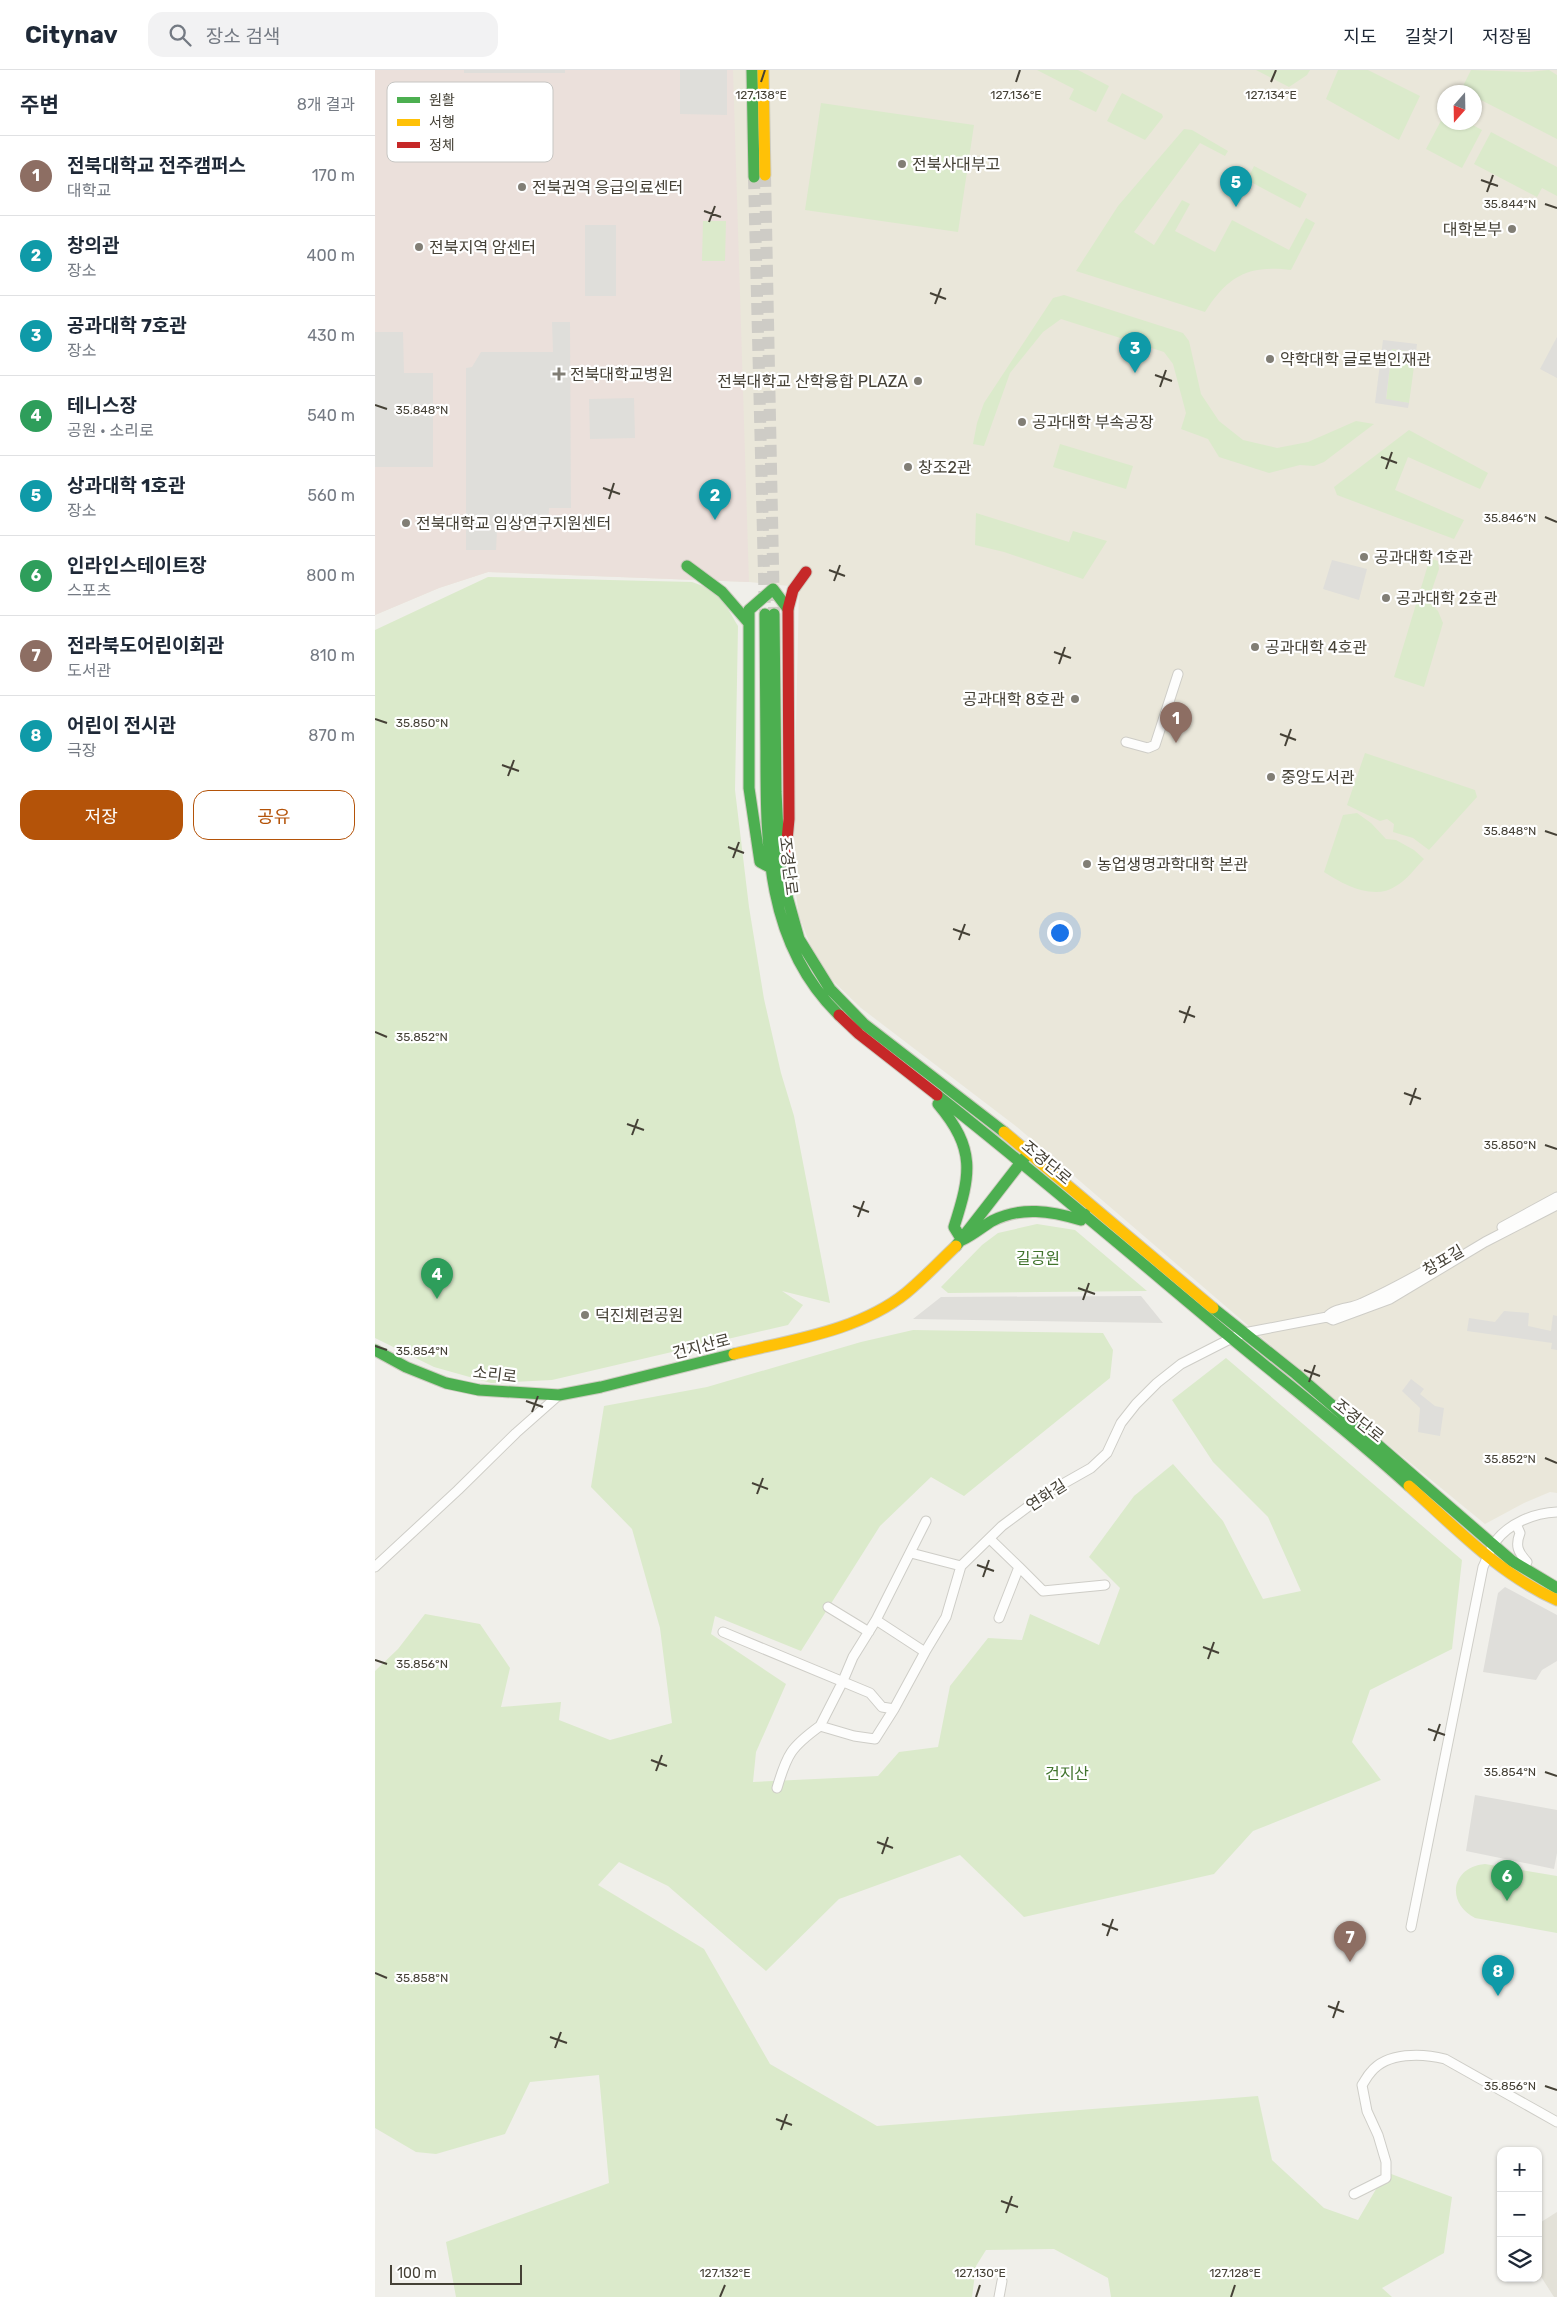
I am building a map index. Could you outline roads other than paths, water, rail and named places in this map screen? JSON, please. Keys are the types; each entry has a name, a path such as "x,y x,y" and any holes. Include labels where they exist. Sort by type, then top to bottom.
{"street":[{"path":"752,70 759,176 763,70"},
{"path":"687,566 722,592 748,622"},
{"path":"788,610 773,588 749,610 748,622 749,788 761,862 775,870 785,868 789,819 788,610 793,590 806,572"},
{"name":"조경단로","path":"770,614 777,792 775,870 780,916 791,944 809,977 840,1017 1022,1162 1232,1338 1355,1437 1411,1485 1433,1509 1487,1557 1530,1587 1557,1600"},
{"path":"1126,742 1147,748 1155,746 1178,674"},
{"name":"조경단로","path":"775,870 799,939 815,968 845,1006 864,1024 926,1070 1029,1152 1244,1333 1296,1374 1494,1543 1512,1561 1557,1588"},
{"path":"919,1081 953,1120 965,1150 969,1166 962,1202 954,1227 962,1240 975,1235 990,1222 1010,1214 1041,1209 1058,1212 1081,1220 1085,1214"},
{"name":"건지산로","path":"559,1395 601,1387 776,1345 852,1323 887,1307 905,1294 962,1240 1029,1152"},
{"name":"창포길","path":"1327,1317 1331,1311 1357,1306 1389,1291 1557,1197"},
{"name":"창포길","path":"1244,1333 1327,1317 1333,1320 1390,1299 1485,1242 1557,1205"},
{"name":"연화길","path":"820,1726 854,1736 875,1739 946,1617 961,1566 1002,1526 1045,1494 1091,1468 1107,1452 1121,1423 1137,1404 1181,1364 1244,1333"},
{"name":"소리로","path":"375,1350 407,1367 446,1382 479,1390 559,1395"},
{"path":"375,1567 516,1433 559,1395"},
{"path":"1411,1927 1481,1572 1494,1543 1516,1524 1541,1513 1557,1512"},
{"path":"777,1788 785,1760 797,1743 820,1726 853,1657 876,1620 926,1521"},
{"path":"1516,1524 1520,1533 1516,1543 1520,1554 1527,1562 1524,1568"},
{"path":"989,1539 1043,1591 1105,1586"},
{"path":"911,1553 961,1566"},
{"path":"999,1618 1019,1567"},
{"path":"828,1607 869,1632"},
{"path":"876,1620 925,1652"},
{"path":"723,1632 869,1693 882,1707 894,1709"},
{"path":"1354,2194 1386,2178 1387,2162 1367,2111 1362,2085 1371,2071 1385,2061 1409,2055 1430,2055 1445,2059 1557,2122"},
{"path":"999,2297 1002,2281"}],"tunnel":[{"path":"765,175 774,614"},
{"path":"754,177 765,614"}],"place":[{"name":"전북사대부고","path":"902,164"},
{"name":"전북권역 응급의료센터","path":"522,187"},
{"name":"상과대학 1호관","path":"1236,207"},
{"name":"대학본부","path":"1512,229"},
{"name":"전북지역 암센터","path":"419,247"},
{"name":"약학대학 글로벌인재관","path":"1270,359"},
{"name":"공과대학 7호관","path":"1135,373"},
{"name":"전북대학교병원","path":"559,374"},
{"name":"전북대학교 산학융합 PLAZA","path":"918,381"},
{"name":"공과대학 부속공장","path":"1022,422"},
{"name":"창조2관","path":"908,467"},
{"name":"창의관","path":"715,520"},
{"name":"전북대학교 임상연구지원센터","path":"406,523"},
{"name":"공과대학 1호관","path":"1364,557"},
{"name":"공과대학 2호관","path":"1386,598"},
{"name":"공과대학 4호관","path":"1255,647"},
{"name":"공과대학 8호관","path":"1075,699"},
{"name":"전북대학교 전주캠퍼스","path":"1176,743"},
{"name":"중앙도서관","path":"1271,777"},
{"name":"농업생명과학대학 본관","path":"1087,864"},
{"name":"테니스장","path":"437,1299"},
{"name":"덕진체련공원","path":"585,1315"},
{"name":"인라인스테이트장","path":"1507,1901"},
{"name":"전라북도어린이회관","path":"1350,1962"},
{"name":"어린이 전시관","path":"1498,1996"}],"park label":[{"name":"길공원","path":"1038,1258"},
{"name":"건지산","path":"1067,1773"}]}
